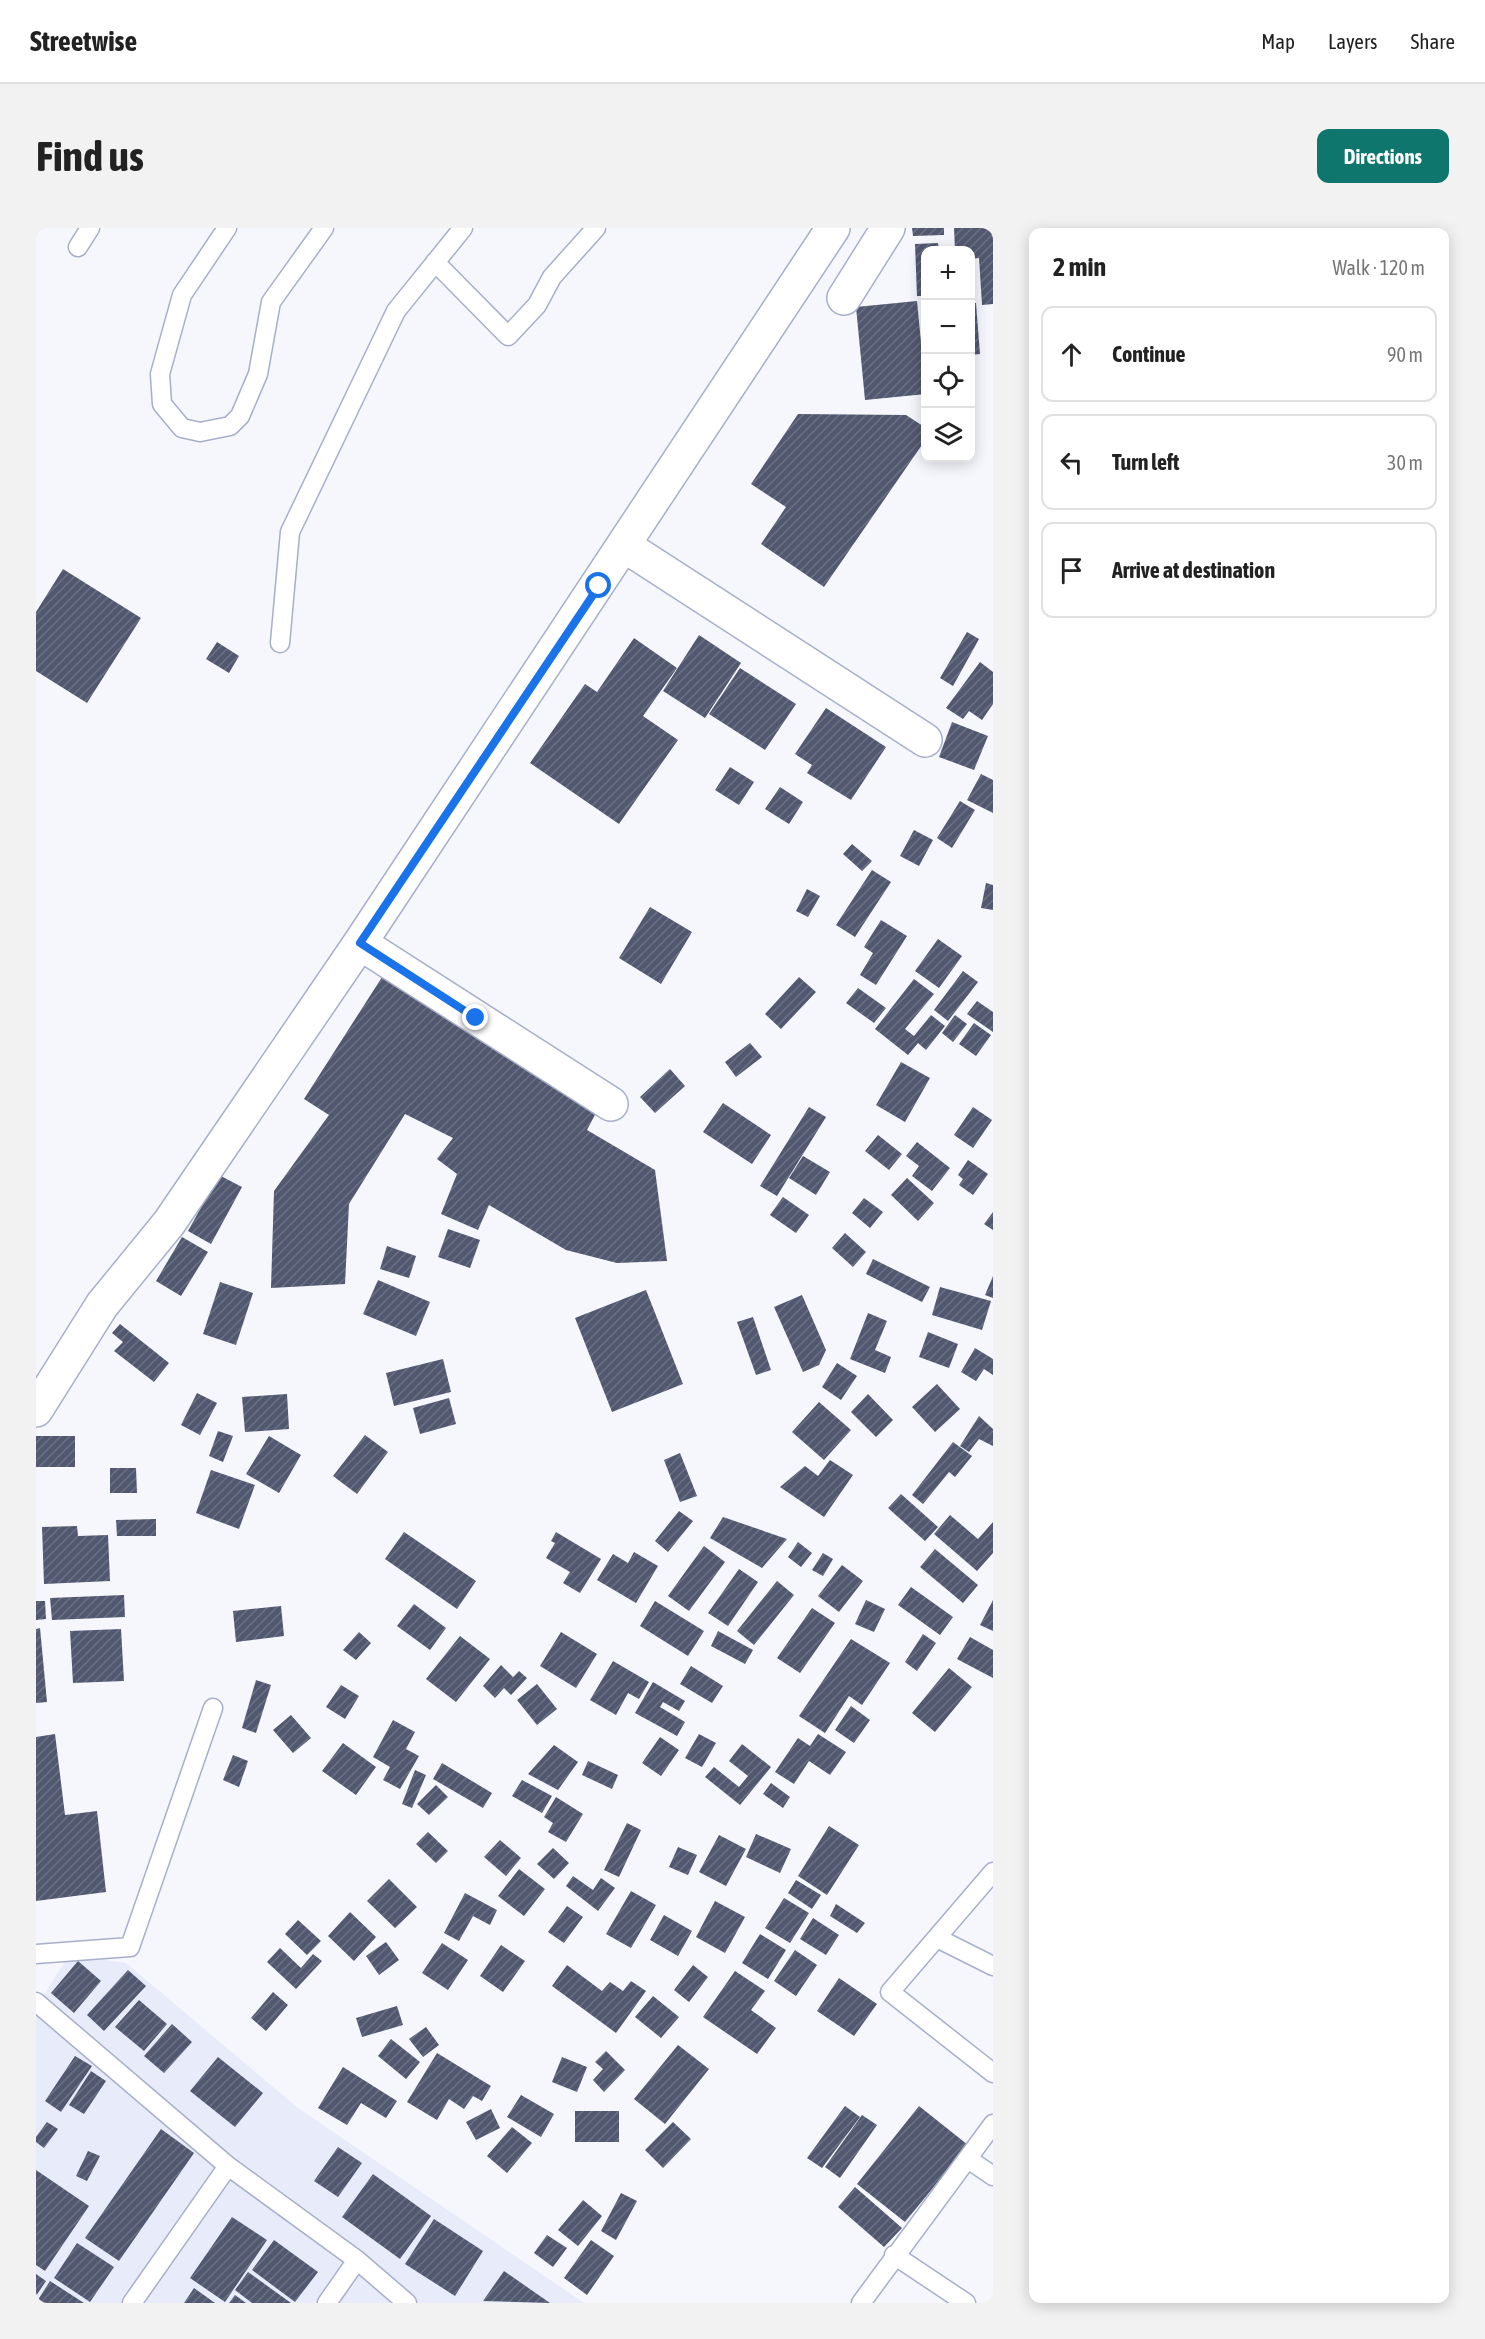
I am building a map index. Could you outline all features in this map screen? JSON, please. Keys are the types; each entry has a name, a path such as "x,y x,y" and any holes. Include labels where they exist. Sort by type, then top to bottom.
{"street":[{"path":"36,1410 102,1305 169,1223 360,943 626,546 833,228"},
{"path":"844,298 888,228"},
{"path":"626,546 925,740"},
{"path":"360,943 611,1104"}],"lane":[{"path":"78,247 90,228"},
{"path":"227,228 183,295 160,374 162,404 182,428 200,432 230,426 240,416 258,374 271,302 324,228"},
{"path":"280,643 290,532 396,311 463,228"},
{"path":"435,262 508,336 537,305 552,277 596,228"},
{"path":"36,1954 130,1947 213,1708"},
{"path":"993,1872 890,1992 993,2073"},
{"path":"937,1938 993,1966"},
{"path":"36,2002 228,2166 357,2260 407,2303"},
{"path":"861,2303 894,2255 993,2124"},
{"path":"968,2159 993,2176"},
{"path":"132,2303 228,2166"},
{"path":"894,2255 966,2303"},
{"path":"327,2303 357,2260"}],"shaded area":[{"path":"69,1955 126,1963 298,2108 584,2303 36,2303 36,2007"}],"building":[{"path":"912,228 944,228 944,235 913,236"},
{"path":"954,228 993,228 993,304 982,305 979,258 975,258 975,246 955,246"},
{"path":"938,243 938,246 921,246 921,296 917,296 915,244"},
{"path":"917,301 921,342 921,394 865,400 856,307"},
{"path":"975,303 976,303 980,354 975,354"},
{"path":"798,414 906,415 921,425 921,446 824,587 761,544 786,507 751,484"},
{"path":"63,569 141,618 87,703 36,671 36,612"},
{"path":"967,632 979,639 953,686 940,678"},
{"path":"699,635 741,663 705,718 663,691"},
{"path":"634,638 677,668 643,716 678,740 619,824 530,763 585,684 597,692"},
{"path":"217,642 239,656 229,673 206,659"},
{"path":"980,662 993,672 993,704 982,720 969,711 963,719 946,708"},
{"path":"740,668 796,704 765,750 709,714"},
{"path":"826,708 886,747 851,800 807,773 812,765 795,754"},
{"path":"952,722 988,736 974,770 939,757"},
{"path":"730,767 754,782 739,805 715,790"},
{"path":"981,774 993,780 993,813 967,800"},
{"path":"780,787 803,802 789,824 765,809"},
{"path":"960,801 975,810 952,848 937,838"},
{"path":"914,830 933,840 919,866 900,856"},
{"path":"852,844 872,861 862,871 843,854"},
{"path":"872,870 891,882 855,937 836,925"},
{"path":"986,883 993,885 993,910 981,908"},
{"path":"807,889 820,896 808,917 796,911"},
{"path":"650,907 692,932 661,984 619,958"},
{"path":"881,920 907,936 876,985 860,975 873,953 864,947"},
{"path":"938,939 962,956 939,988 915,971"},
{"path":"963,971 978,982 948,1021 934,1010"},
{"path":"384,974 597,1111 587,1130 655,1170 667,1261 617,1263 566,1250 489,1205 478,1230 441,1214 457,1174 437,1159 453,1138 405,1114 349,1204 345,1284 271,1288 274,1191 329,1115 304,1099"},
{"path":"799,977 816,992 781,1029 765,1014"},
{"path":"914,979 934,994 905,1029 914,1036 931,1015 945,1026 926,1050 918,1043 908,1055 875,1029"},
{"path":"858,988 886,1008 874,1023 846,1003"},
{"path":"977,1001 993,1012 993,1032 967,1014"},
{"path":"955,1015 967,1024 953,1042 942,1033"},
{"path":"974,1023 991,1035 976,1056 959,1044"},
{"path":"750,1043 762,1057 736,1077 725,1062"},
{"path":"901,1062 930,1078 905,1122 876,1105"},
{"path":"670,1069 685,1086 655,1113 640,1097"},
{"path":"723,1103 771,1135 752,1164 703,1132"},
{"path":"809,1107 826,1117 777,1196 760,1186"},
{"path":"973,1107 992,1120 973,1148 954,1135"},
{"path":"878,1135 902,1154 889,1170 865,1151"},
{"path":"917,1142 950,1168 932,1191 912,1176 919,1166 906,1156"},
{"path":"803,1156 830,1172 816,1195 789,1178"},
{"path":"968,1160 988,1174 973,1195 959,1185 963,1179 958,1175"},
{"path":"219,1175 242,1187 211,1244 188,1231"},
{"path":"907,1178 934,1203 918,1221 891,1195"},
{"path":"783,1197 809,1215 796,1233 770,1215"},
{"path":"864,1198 883,1212 870,1228 852,1213"},
{"path":"993,1212 993,1230 984,1224"},
{"path":"448,1229 480,1240 470,1268 438,1257"},
{"path":"845,1233 866,1252 853,1267 832,1248"},
{"path":"182,1237 208,1252 181,1296 156,1281"},
{"path":"387,1246 416,1256 409,1278 380,1269"},
{"path":"873,1259 930,1287 922,1302 866,1274"},
{"path":"993,1276 993,1298 985,1295"},
{"path":"378,1280 430,1302 416,1336 363,1314"},
{"path":"220,1282 253,1293 236,1345 203,1334"},
{"path":"940,1287 991,1301 982,1330 932,1315"},
{"path":"646,1290 683,1384 612,1412 575,1318"},
{"path":"802,1295 826,1350 819,1365 803,1372 774,1307"},
{"path":"868,1313 887,1321 875,1350 891,1357 885,1373 850,1359"},
{"path":"753,1317 771,1370 756,1375 737,1322"},
{"path":"120,1324 169,1363 154,1382 114,1351 123,1342 112,1333"},
{"path":"928,1332 958,1344 949,1368 919,1357"},
{"path":"975,1348 993,1359 993,1375 984,1369 976,1381 961,1372"},
{"path":"443,1359 451,1392 394,1406 386,1373"},
{"path":"837,1363 857,1376 841,1400 822,1387"},
{"path":"937,1384 960,1409 935,1432 912,1407"},
{"path":"197,1393 217,1403 200,1435 181,1425"},
{"path":"287,1394 289,1429 245,1432 242,1397"},
{"path":"868,1394 893,1420 876,1437 851,1412"},
{"path":"449,1398 456,1424 420,1434 413,1408"},
{"path":"819,1402 851,1430 824,1460 792,1432"},
{"path":"979,1416 993,1429 993,1446 979,1439 969,1452 960,1446"},
{"path":"218,1431 233,1436 223,1462 209,1456"},
{"path":"365,1435 388,1452 357,1494 333,1476"},
{"path":"36,1436 75,1436 75,1467 36,1467"},
{"path":"269,1436 301,1455 279,1493 246,1474"},
{"path":"953,1442 972,1456 955,1477 949,1472 923,1504 912,1495"},
{"path":"680,1453 697,1496 680,1502 664,1460"},
{"path":"830,1460 853,1475 824,1517 780,1487 805,1466 818,1476"},
{"path":"110,1468 136,1468 137,1493 110,1493"},
{"path":"211,1470 255,1485 239,1529 196,1513"},
{"path":"901,1494 938,1527 925,1541 888,1508"},
{"path":"679,1511 693,1521 668,1552 655,1541"},
{"path":"950,1515 978,1539 993,1522 993,1553 977,1571 934,1534"},
{"path":"723,1517 787,1539 762,1568 710,1538"},
{"path":"156,1519 156,1536 117,1536 116,1520"},
{"path":"77,1526 78,1536 108,1535 110,1581 44,1584 42,1527"},
{"path":"404,1532 476,1581 457,1609 385,1559"},
{"path":"556,1532 601,1559 580,1593 563,1583 570,1572 546,1558 555,1543 551,1541"},
{"path":"798,1542 812,1553 801,1567 788,1557"},
{"path":"704,1546 725,1562 689,1611 668,1596"},
{"path":"935,1549 978,1585 963,1603 920,1567"},
{"path":"634,1552 658,1566 636,1603 597,1580 613,1554 628,1563"},
{"path":"823,1553 833,1559 823,1576 812,1570"},
{"path":"842,1565 863,1581 839,1612 818,1596"},
{"path":"739,1569 758,1582 728,1626 708,1613"},
{"path":"777,1581 794,1595 754,1645 737,1631"},
{"path":"911,1587 953,1617 940,1635 898,1605"},
{"path":"124,1595 125,1617 52,1620 50,1598"},
{"path":"866,1600 885,1609 874,1632 855,1624"},
{"path":"993,1600 993,1631 980,1625"},
{"path":"36,1601 45,1601 46,1619 36,1620"},
{"path":"655,1601 704,1631 688,1656 640,1626"},
{"path":"414,1604 446,1628 430,1650 397,1626"},
{"path":"281,1606 284,1636 236,1642 233,1611"},
{"path":"812,1608 835,1623 800,1673 777,1658"},
{"path":"40,1628 47,1702 36,1703 36,1629"},
{"path":"121,1629 124,1681 73,1683 70,1631"},
{"path":"718,1631 753,1650 745,1664 711,1646"},
{"path":"359,1632 371,1643 356,1660 343,1650"},
{"path":"561,1632 597,1654 576,1688 540,1666"},
{"path":"923,1634 936,1643 917,1671 905,1662"},
{"path":"460,1636 490,1659 456,1702 426,1679"},
{"path":"970,1637 993,1650 993,1678 957,1659"},
{"path":"851,1639 890,1663 862,1705 849,1696 825,1733 799,1716"},
{"path":"613,1661 649,1682 639,1699 628,1693 616,1715 590,1700"},
{"path":"501,1665 513,1677 519,1671 527,1678 511,1695 504,1688 495,1698 483,1686"},
{"path":"691,1666 723,1686 712,1703 680,1684"},
{"path":"949,1668 972,1687 935,1732 912,1713"},
{"path":"256,1680 271,1685 256,1733 242,1728"},
{"path":"653,1682 685,1701 679,1711 663,1702 660,1707 685,1722 677,1736 635,1713"},
{"path":"537,1684 557,1709 537,1725 517,1700"},
{"path":"341,1685 359,1696 345,1719 326,1707"},
{"path":"851,1706 870,1720 854,1743 835,1730"},
{"path":"291,1715 311,1738 293,1753 273,1730"},
{"path":"393,1720 415,1732 406,1749 419,1756 400,1789 383,1780 390,1767 373,1757"},
{"path":"55,1734 65,1815 97,1811 106,1892 36,1901 36,1737"},
{"path":"699,1734 716,1743 702,1767 685,1758"},
{"path":"818,1734 846,1752 830,1775 809,1761 794,1784 775,1772 798,1738 810,1746"},
{"path":"660,1737 679,1750 661,1776 642,1763"},
{"path":"343,1743 376,1767 356,1795 322,1771"},
{"path":"742,1744 771,1767 740,1805 705,1777 714,1767 739,1787 748,1776 729,1761"},
{"path":"554,1745 578,1762 558,1790 528,1774"},
{"path":"233,1755 248,1761 239,1787 223,1780"},
{"path":"588,1761 618,1775 612,1789 582,1775"},
{"path":"442,1763 492,1793 483,1808 433,1779"},
{"path":"415,1770 426,1775 412,1808 402,1804"},
{"path":"522,1780 552,1796 542,1813 512,1796"},
{"path":"771,1783 790,1797 783,1808 763,1794"},
{"path":"436,1785 448,1797 429,1815 417,1804"},
{"path":"556,1797 583,1814 566,1842 548,1832 553,1823 544,1817"},
{"path":"627,1823 641,1830 619,1877 604,1870"},
{"path":"829,1826 859,1845 827,1895 798,1876"},
{"path":"428,1832 448,1851 436,1863 416,1844"},
{"path":"756,1834 791,1849 780,1873 746,1857"},
{"path":"719,1835 746,1849 726,1886 699,1872"},
{"path":"500,1840 521,1858 506,1876 484,1857"},
{"path":"678,1847 697,1855 688,1875 669,1867"},
{"path":"553,1848 569,1863 554,1879 537,1864"},
{"path":"519,1869 545,1889 524,1916 498,1896"},
{"path":"573,1876 593,1890 601,1878 615,1888 598,1911 566,1886"},
{"path":"389,1879 417,1907 395,1928 367,1901"},
{"path":"796,1880 821,1895 812,1909 788,1893"},
{"path":"631,1891 656,1905 631,1948 606,1934"},
{"path":"465,1893 497,1910 490,1925 473,1916 459,1941 444,1933"},
{"path":"784,1898 809,1913 790,1943 765,1928"},
{"path":"715,1901 745,1917 725,1953 696,1937"},
{"path":"836,1904 865,1923 857,1933 830,1916"},
{"path":"567,1906 583,1917 564,1943 548,1932"},
{"path":"350,1912 376,1937 354,1961 328,1936"},
{"path":"664,1915 692,1931 678,1956 650,1940"},
{"path":"813,1918 839,1935 826,1955 800,1939"},
{"path":"298,1920 321,1941 307,1955 285,1934"},
{"path":"760,1934 786,1950 768,1979 742,1963"},
{"path":"386,1942 399,1960 379,1975 366,1956"},
{"path":"442,1943 468,1960 448,1990 422,1973"},
{"path":"501,1945 525,1961 503,1992 480,1976"},
{"path":"280,1948 301,1968 313,1954 322,1961 296,1989 267,1962"},
{"path":"795,1950 817,1965 796,1996 774,1981"},
{"path":"78,1961 101,1981 74,2013 51,1993"},
{"path":"567,1965 602,1991 610,1982 623,1991 631,1981 646,1991 616,2033 552,1986"},
{"path":"693,1965 708,1977 689,2002 674,1990"},
{"path":"128,1970 146,1986 104,2031 87,2015"},
{"path":"735,1971 765,1991 751,2010 776,2028 757,2054 703,2017"},
{"path":"839,1978 877,2004 854,2036 817,2011"},
{"path":"273,1992 288,2005 266,2031 251,2018"},
{"path":"653,1996 679,2017 661,2038 635,2017"},
{"path":"139,2000 167,2024 144,2051 115,2027"},
{"path":"397,2006 403,2025 362,2037 356,2018"},
{"path":"172,2024 192,2042 164,2073 144,2056"},
{"path":"426,2027 439,2045 423,2057 409,2039"},
{"path":"391,2039 420,2062 406,2079 378,2056"},
{"path":"678,2045 709,2069 665,2124 634,2099"},
{"path":"606,2051 625,2070 604,2092 593,2080 603,2069 595,2062"},
{"path":"437,2053 491,2086 482,2101 473,2096 464,2109 449,2099 437,2120 407,2102"},
{"path":"75,2056 92,2066 61,2112 45,2101"},
{"path":"218,2057 263,2093 235,2127 190,2091"},
{"path":"562,2057 587,2067 577,2092 552,2082"},
{"path":"343,2067 397,2101 386,2118 361,2103 347,2125 318,2108"},
{"path":"91,2071 106,2081 84,2114 69,2105"},
{"path":"521,2095 554,2114 541,2137 507,2117"},
{"path":"845,2106 860,2117 822,2168 807,2158"},
{"path":"919,2106 968,2145 905,2222 857,2184"},
{"path":"491,2109 500,2128 476,2140 466,2122"},
{"path":"575,2111 619,2111 619,2142 575,2142"},
{"path":"862,2115 877,2125 840,2178 825,2167"},
{"path":"47,2122 58,2129 44,2148 36,2142 36,2137"},
{"path":"673,2122 691,2139 663,2168 645,2150"},
{"path":"512,2127 532,2143 507,2173 487,2156"},
{"path":"161,2129 194,2153 119,2261 85,2238"},
{"path":"338,2147 362,2163 338,2197 314,2181"},
{"path":"88,2151 100,2156 87,2181 76,2176"},
{"path":"36,2170 89,2206 45,2271 36,2265"},
{"path":"373,2174 431,2216 400,2259 342,2217"},
{"path":"855,2187 902,2228 884,2247 838,2207"},
{"path":"621,2193 637,2201 616,2240 601,2231"},
{"path":"583,2200 602,2216 578,2246 558,2230"},
{"path":"232,2217 267,2240 225,2302 190,2278"},
{"path":"434,2219 483,2251 455,2296 405,2264"},
{"path":"547,2235 567,2248 553,2267 534,2253"},
{"path":"274,2240 318,2272 295,2302 252,2270"},
{"path":"591,2240 614,2256 587,2295 564,2278"},
{"path":"77,2243 114,2267 90,2302 54,2278"},
{"path":"504,2271 550,2303 483,2301"},
{"path":"248,2272 291,2303 252,2303 235,2290"},
{"path":"36,2274 46,2281 36,2296"},
{"path":"50,2281 84,2303 36,2303"},
{"path":"194,2288 215,2303 184,2303"},
{"path":"235,2295 246,2303 229,2303"}],"route":[{"path":"476,1018 360,943 599,586"}]}
